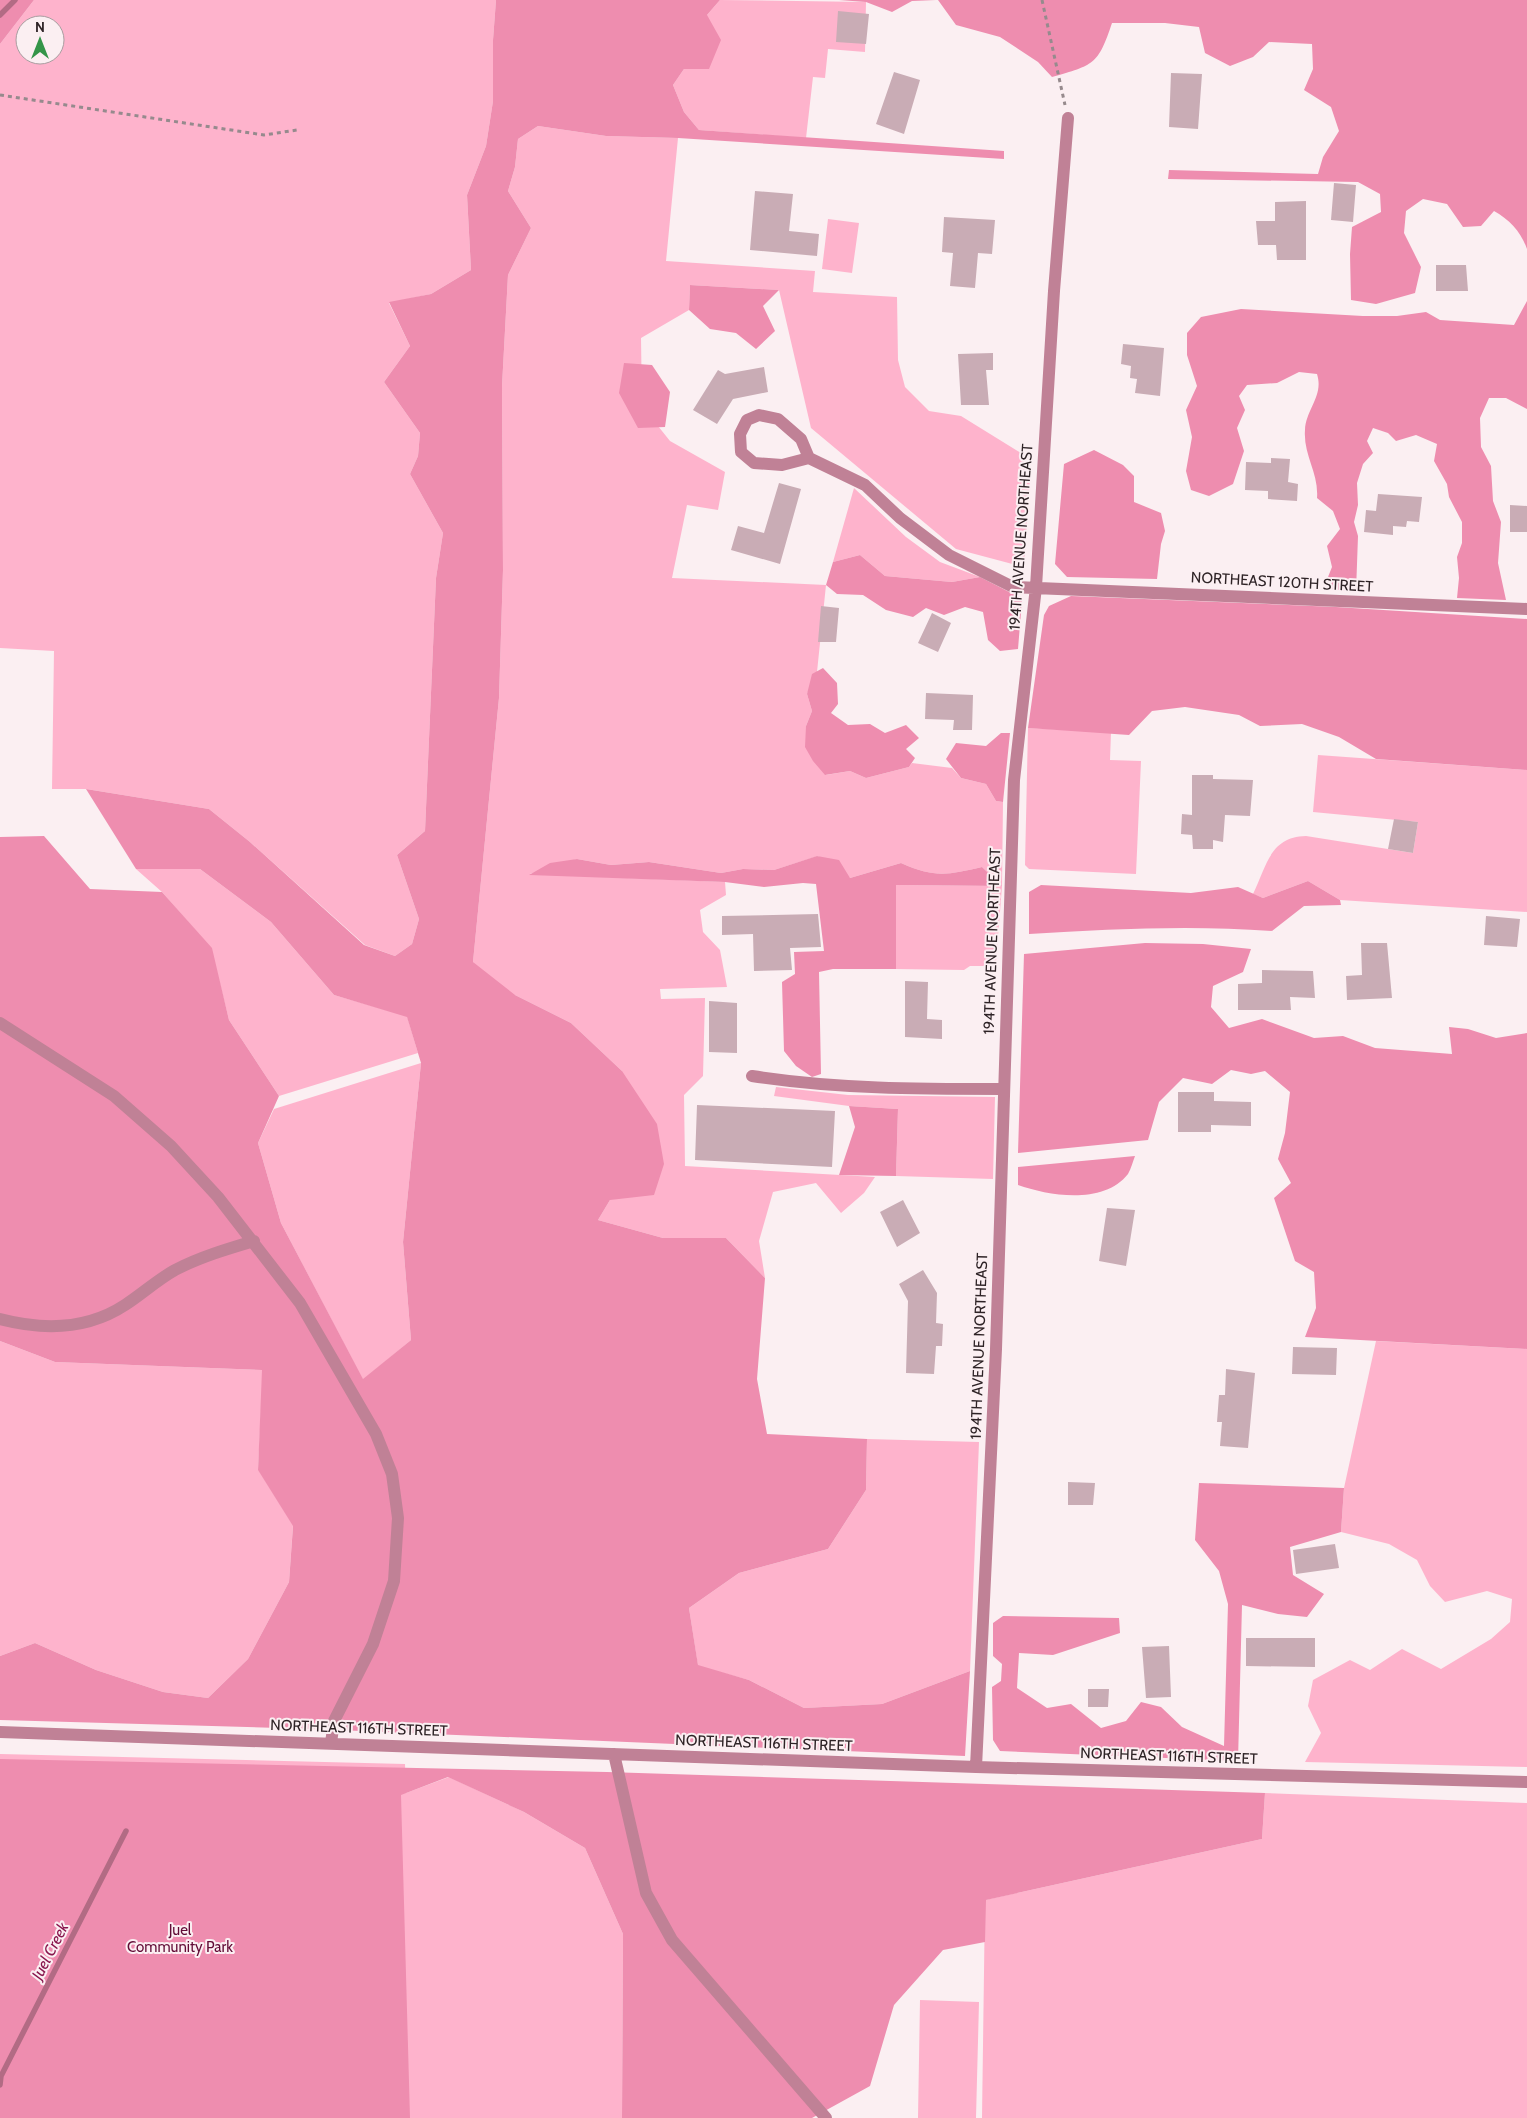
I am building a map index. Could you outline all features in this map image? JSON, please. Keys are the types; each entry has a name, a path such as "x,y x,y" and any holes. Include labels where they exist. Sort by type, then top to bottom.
{"street":[{"name":"194TH AVENUE NORTHEAST","path":"976,1768 996,1349 1014,780 1036,588 1054,291 1068,118"},
{"path":"759,415 778,419 801,439 809,458 782,465 754,463 742,452 740,434 747,420 759,415"},
{"name":"NORTHEAST 120TH STREET","path":"809,458 865,485 900,518 948,555 1013,587 1527,609"},
{"path":"0,1023 114,1096 171,1146 218,1197 254,1241 300,1304 376,1434 392,1474 398,1518 394,1582 373,1644 334,1721 331,1743"},
{"path":"752,1076 790,1082 921,1089 1004,1089"},
{"path":"0,1319 16,1323 53,1327 94,1321 123,1306 174,1271 209,1255 254,1241"},
{"name":"NORTHEAST 116TH STREET","path":"0,1732 976,1768 1527,1782"},
{"path":"614,1754 646,1893 672,1940 826,2118"}],"path":[{"path":"1042,0 1068,118"},
{"path":"0,95 264,135 297,130"}],"green space":[{"path":"0,0 34,0 22,15 15,15 15,25 0,44"},
{"path":"34,0 496,0 493,40 493,101 486,146 467,195 471,270 431,294 389,303 410,346 384,382 420,433 418,456 410,474 443,533 436,578 425,831 397,855 419,919 412,944 395,956 365,945 250,842 209,809 86,789 52,789 54,651 0,648 0,44 15,25 15,65 65,65 65,15 22,15"},
{"path":"496,0 720,0 707,15 721,40 709,69 684,69 673,85 684,112 699,130 1004,151 1004,159 678,138 606,136 538,126 518,139 515,167 508,191 531,228 508,275 502,386 503,570 499,698 473,962 515,995 571,1023 622,1071 657,1124 664,1164 654,1195 610,1200 598,1220 663,1238 726,1238 765,1278 757,1379 767,1434 867,1439 866,1490 828,1549 739,1573 689,1608 698,1665 749,1680 804,1708 882,1704 970,1671 965,1756 313,1729 0,1720 0,1656 35,1643 96,1670 163,1692 208,1698 248,1659 289,1582 293,1526 258,1470 262,1370 55,1362 0,1341 0,837 44,836 90,889 162,892 212,948 229,1020 279,1096 258,1143 281,1223 363,1379 411,1340 403,1242 421,1063 407,1017 334,995 271,922 200,869 136,869 86,789 209,809 250,842 364,945 395,956 412,944 419,919 397,855 425,831 436,578 443,533 410,474 418,456 420,433 384,382 410,346 389,302 431,294 471,270 467,195 486,146 493,101 493,40"},
{"path":"720,0 866,2 865,52 828,49 825,78 813,77 806,138 699,130 684,112 673,85 684,69 707,15"},
{"path":"839,0 936,0 912,1 892,12 866,2"},
{"path":"938,0 1527,0 1527,249 1522,237 1514,227 1494,211 1481,226 1463,227 1447,204 1423,199 1406,211 1404,233 1421,267 1415,293 1376,304 1351,300 1350,254 1352,227 1381,212 1380,194 1358,182 1168,179 1169,170 1318,174 1323,157 1339,131 1331,107 1304,90 1313,69 1312,44 1269,42 1253,57 1230,66 1205,53 1199,27 1165,23 1112,23 1103,47 1092,61 1086,66 1052,77 1038,62 1000,37 956,25"},
{"path":"538,126 606,136 678,138 666,261 815,271 813,292 897,297 898,360 905,387 929,411 961,416 1021,453 1030,478 1024,567 956,549 811,428 779,290 690,285 689,310 641,338 642,406 670,441 725,472 718,510 687,505 672,578 826,585 817,672 807,694 812,711 806,726 826,775 850,771 866,778 909,767 912,763 952,768 961,778 986,784 996,801 1003,802 1002,886 982,867 941,874 923,871 901,863 850,878 818,856 774,870 743,869 721,873 649,862 611,865 577,859 530,874 725,882 726,895 700,910 703,932 720,950 727,987 660,989 661,999 705,998 703,1076 684,1095 685,1166 875,1177 864,1193 841,1213 816,1183 773,1192 759,1241 765,1278 726,1238 663,1238 598,1220 610,1200 622,1071 571,1023 515,995 490,994 473,962 499,698 503,570 502,386 508,275 531,228 508,191 515,167 518,139"},
{"path":"828,219 859,223 852,273 822,269"},
{"path":"690,285 779,290 763,306 775,331 756,349 736,333 710,329 689,310"},
{"path":"1527,301 1527,409 1506,398 1489,398 1480,418 1481,447 1491,466 1493,501 1501,522 1498,563 1506,600 1457,598 1459,578 1457,557 1462,543 1462,522 1449,497 1447,484 1434,461 1437,444 1416,435 1396,441 1388,433 1373,428 1367,441 1373,453 1363,464 1357,483 1358,505 1354,522 1358,536 1356,592 1331,589 1328,577 1332,567 1327,546 1340,529 1333,511 1317,498 1316,480 1308,456 1305,439 1306,422 1317,396 1319,382 1317,374 1299,372 1277,383 1247,385 1239,396 1245,410 1237,428 1244,451 1233,484 1209,496 1191,490 1186,471 1192,437 1186,410 1197,386 1187,355 1187,333 1201,317 1241,309 1363,316 1397,316 1426,312 1440,320 1514,325"},
{"path":"624,363 652,365 670,392 665,427 638,428 619,393"},
{"path":"1094,450 1123,465 1134,476 1134,502 1161,513 1165,531 1161,544 1157,579 1067,577 1055,564 1064,464"},
{"path":"854,488 906,537 940,562 980,577 952,582 885,576 860,555 833,562"},
{"path":"860,555 885,576 952,582 980,577 1019,597 1022,600 1018,649 1000,651 988,640 983,612 965,607 944,615 926,608 913,617 886,610 863,595 837,594 826,585 833,562"},
{"path":"1071,596 1336,607 1527,619 1527,770 1376,759 1339,737 1302,724 1260,726 1239,715 1185,707 1152,711 1129,735 1028,728 1044,615 1049,606"},
{"path":"823,668 837,683 838,704 831,713 848,725 870,724 885,733 906,725 919,738 906,749 915,758 909,767 866,778 850,771 825,775 813,761 805,747 806,726 812,711 807,694 812,674"},
{"path":"1028,728 1111,732 1110,760 1141,761 1136,874 1029,869 1025,865"},
{"path":"1001,733 1010,733 1003,802 996,801 986,784 961,778 946,759 956,743 986,746"},
{"path":"1318,755 1527,770 1527,912 1340,900 1308,881 1263,898 1253,894 1271,854 1284,841 1294,838 1306,836 1413,853 1418,822 1313,812"},
{"path":"817,856 839,860 850,878 901,863 923,871 941,874 982,867 1002,886 896,885 896,969 833,969 819,972 821,1074 812,1077 796,1066 784,1051 782,982 795,974 794,952 824,951 816,884 803,883 764,887 725,882 529,875 550,863 577,859 611,865 649,862 721,873 743,869 774,870"},
{"path":"136,869 200,869 271,922 334,995 407,1016 418,1053 279,1096 229,1020 211,948 162,892"},
{"path":"1308,881 1340,900 1341,905 1304,906 1272,931 1181,928 1029,934 1029,892 1041,885 1191,893 1238,887 1263,898"},
{"path":"896,885 1002,886 996,962 991,966 970,966 964,970 896,969"},
{"path":"1145,943 1203,944 1251,949 1243,972 1213,986 1211,1007 1229,1028 1262,1019 1314,1038 1343,1036 1375,1048 1452,1054 1449,1027 1468,1029 1496,1038 1527,1033 1527,1349 1305,1337 1316,1308 1314,1272 1295,1261 1274,1198 1291,1183 1278,1159 1285,1133 1290,1092 1265,1071 1251,1074 1231,1070 1212,1084 1183,1078 1159,1102 1148,1140 1018,1153 1024,954"},
{"path":"421,1063 403,1242 411,1340 363,1380 281,1223 258,1143 274,1109"},
{"path":"776,1087 848,1095 995,1097 993,1179 896,1176 898,1109 849,1106 774,1096"},
{"path":"849,1106 898,1109 896,1176 839,1175 855,1127"},
{"path":"1135,1156 1128,1174 1118,1184 1091,1194 1060,1195 1018,1185 1018,1167"},
{"path":"0,1341 55,1362 263,1370 258,1469 293,1525 289,1582 248,1659 208,1698 163,1692 96,1670 35,1643 0,1656"},
{"path":"1376,1341 1527,1349 1527,1767 1305,1762 1321,1733 1308,1706 1313,1680 1350,1660 1370,1670 1402,1649 1441,1669 1491,1639 1510,1622 1512,1599 1487,1591 1445,1602 1430,1586 1417,1560 1389,1544 1341,1532 1344,1488"},
{"path":"867,1439 979,1442 970,1671 882,1704 804,1708 749,1680 698,1666 689,1608 739,1573 828,1549 866,1490"},
{"path":"1199,1483 1344,1488 1341,1532 1290,1547 1293,1575 1324,1594 1307,1617 1278,1614 1242,1605 1238,1761 1000,1751 993,1740 992,1687 1001,1681 1002,1664 993,1656 993,1623 1003,1616 1119,1618 1120,1633 1053,1655 1019,1653 1017,1688 1047,1708 1071,1704 1101,1728 1126,1721 1141,1702 1161,1707 1182,1727 1224,1746 1228,1604 1219,1571 1195,1540"},
{"name":"Juel Community Park","path":"0,1754 405,1764 406,1793 449,1777 524,1812 585,1848 623,1934 622,2118 0,2118"},
{"path":"0,1759 607,1772 1265,1793 1262,1839 986,1900 985,1942 943,1950 894,2005 870,2086 812,2118 622,2118 623,1934 585,1848 524,1812 448,1777 401,1795 410,2118 0,2118"},
{"path":"1265,1793 1527,1803 1527,2118 982,2118 985,1900 1262,1839"},
{"path":"920,2000 979,2002 976,2118 918,2118"}],"building":[{"path":"838,11 869,14 866,44 836,42"},
{"path":"894,72 920,80 904,134 876,124"},
{"path":"1171,73 1202,74 1198,129 1169,127"},
{"path":"1334,183 1356,185 1353,222 1331,220"},
{"path":"755,191 793,194 789,231 819,234 817,256 750,250"},
{"path":"1306,201 1306,260 1277,260 1276,245 1258,245 1256,221 1275,221 1275,202"},
{"path":"944,217 995,220 992,254 978,253 975,288 950,286 953,253 942,252"},
{"path":"1436,265 1466,265 1468,291 1436,291"},
{"path":"1123,344 1164,348 1160,396 1135,393 1137,379 1130,378 1131,366 1121,364"},
{"path":"993,353 993,370 986,370 989,405 961,405 958,354"},
{"path":"764,367 768,392 733,399 717,424 693,410 718,370 725,374"},
{"path":"1271,458 1290,459 1288,482 1298,484 1297,501 1268,499 1268,491 1245,490 1246,462 1271,463"},
{"path":"779,483 801,489 780,564 731,550 738,526 764,533"},
{"path":"1378,494 1422,497 1419,522 1407,521 1406,527 1393,526 1393,535 1364,532 1366,510 1376,511"},
{"path":"1510,505 1527,506 1527,532 1510,532"},
{"path":"821,606 839,608 836,642 818,642"},
{"path":"932,613 951,623 938,652 918,643"},
{"path":"926,693 973,695 972,730 953,730 954,720 925,719"},
{"path":"1192,775 1213,775 1213,779 1253,780 1250,816 1225,815 1223,842 1213,840 1213,849 1193,849 1192,835 1181,834 1182,814 1192,815"},
{"path":"1394,819 1418,822 1413,853 1388,849"},
{"path":"818,914 821,947 790,948 792,970 754,971 753,934 722,935 722,916"},
{"path":"1486,916 1520,919 1517,947 1484,945"},
{"path":"1361,943 1387,943 1392,998 1347,1000 1346,976 1362,975"},
{"path":"1262,970 1313,971 1315,998 1290,997 1291,1010 1238,1010 1238,984 1262,983"},
{"path":"905,981 928,982 927,1019 942,1020 942,1039 905,1037"},
{"path":"709,1001 737,1003 737,1053 709,1052"},
{"path":"1178,1092 1214,1092 1214,1101 1251,1102 1251,1126 1211,1125 1211,1132 1178,1132"},
{"path":"697,1105 835,1111 832,1167 695,1160"},
{"path":"903,1200 920,1233 897,1247 880,1212"},
{"path":"1107,1208 1135,1210 1126,1266 1099,1261"},
{"path":"923,1270 937,1293 936,1323 943,1324 942,1346 936,1346 934,1374 906,1373 908,1301 899,1284"},
{"path":"1293,1347 1337,1348 1336,1375 1292,1374"},
{"path":"1226,1369 1255,1373 1248,1448 1220,1446 1222,1422 1217,1422 1219,1395 1225,1395"},
{"path":"1068,1482 1095,1483 1093,1505 1068,1505"},
{"path":"1335,1544 1339,1568 1296,1574 1293,1550"},
{"path":"1246,1638 1315,1638 1315,1667 1246,1666"},
{"path":"1169,1646 1171,1697 1146,1698 1142,1647"},
{"path":"1088,1689 1109,1689 1108,1707 1088,1707"}],"waterway":[{"path":"0,15 15,0"},
{"name":"Juel Creek","path":"0,2085 1,2076 126,1831"}]}
